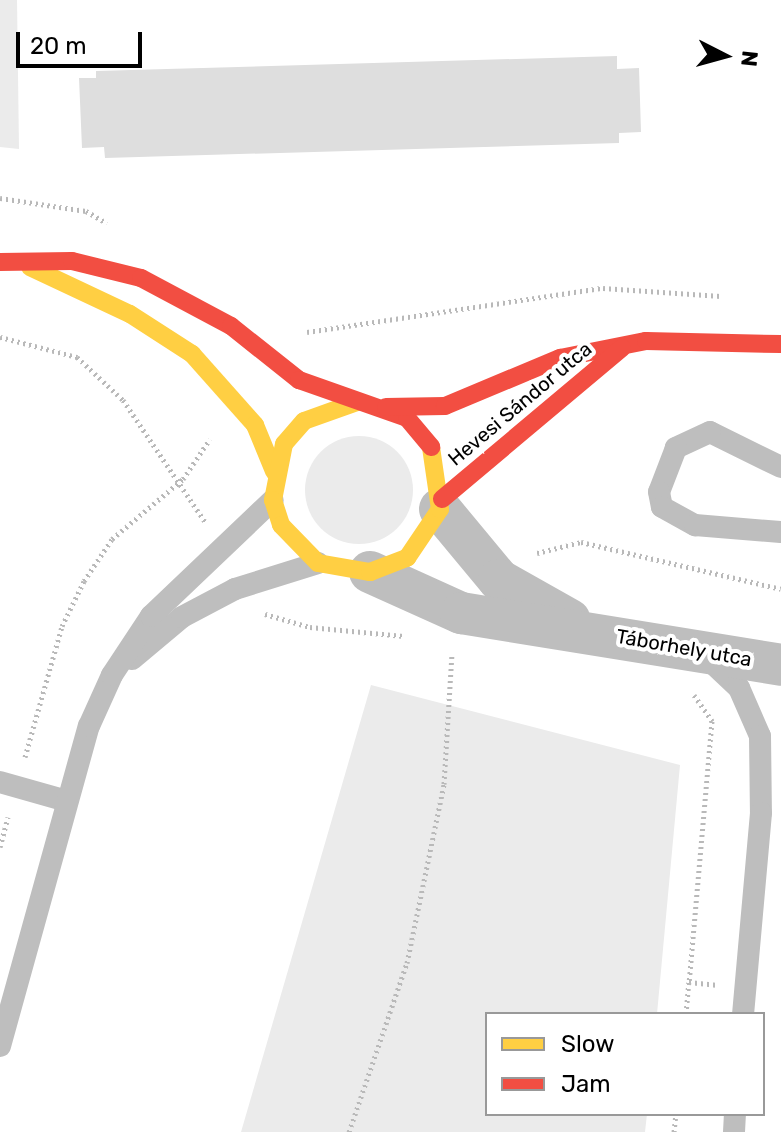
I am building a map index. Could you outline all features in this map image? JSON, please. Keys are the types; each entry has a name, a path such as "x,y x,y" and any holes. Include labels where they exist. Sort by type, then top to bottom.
{"main road":[{"path":"0,262 27,266 72,261 141,278 218,318 315,388 357,402 386,407 430,444 441,504 407,558 370,572 318,563 281,525 273,500 274,471 304,421 357,402"},
{"path":"27,266 171,338 236,400 274,471"},
{"name":"Hevesi Sándor utca","path":"441,504 627,344"},
{"name":"Hevesi Sándor utca","path":"386,407 445,406 560,358 627,344 781,344"}],"street":[{"name":"Táborhely utca","path":"441,504 499,580 588,631 691,670 781,665"},
{"name":"Táborhely utca","path":"370,572 461,613 588,631"}],"lane":[{"path":"781,467 710,432 676,448 659,492 662,507 695,525 781,532"},
{"path":"0,1046 67,801 112,675 151,616 273,500"},
{"path":"112,675 182,617 235,589 318,563"},
{"path":"691,670 739,688 760,736 743,1012"},
{"path":"8,784 67,801"}],"path":[{"path":"0,198 86,211"},
{"path":"273,360 304,332 603,288 736,297"},
{"path":"0,337 77,357 123,400 183,479 220,549"},
{"path":"0,847 8,784 62,626 84,581 112,539 183,479 236,400"},
{"path":"499,580 528,557 581,542 781,589"},
{"path":"235,589 247,609 310,627 421,638"},
{"path":"349,1132 407,963 444,784 453,641"},
{"path":"686,1012 712,721 691,670"},
{"path":"689,982 745,988"}],"shaded area":[{"path":"0,0 17,0 19,149 0,147"},
{"path":"359,436 380,440 397,452 409,469 413,490 409,511 397,528 380,540 359,544 338,540 321,528 309,511 305,490 309,469 321,452 338,440"},
{"path":"371,685 680,765 657,1012 485,1012 485,1116 647,1116 645,1132 241,1132"}],"building":[{"path":"617,56 617,69 639,68 641,132 619,133 619,143 105,158 104,147 82,148 79,78 96,78 96,71"}],"traffic: slow":[{"path":"30,267 130,314 192,354 255,425 274,471"},
{"path":"357,402 304,421 284,444 273,500 281,525 318,563 370,572 407,558 440,509 431,447"}],"traffic: jam":[{"path":"0,262 72,261 141,278 231,326 299,380 407,418 431,447"},
{"path":"386,407 445,406 560,358 646,341 781,344"},
{"path":"442,499 622,348"}]}
